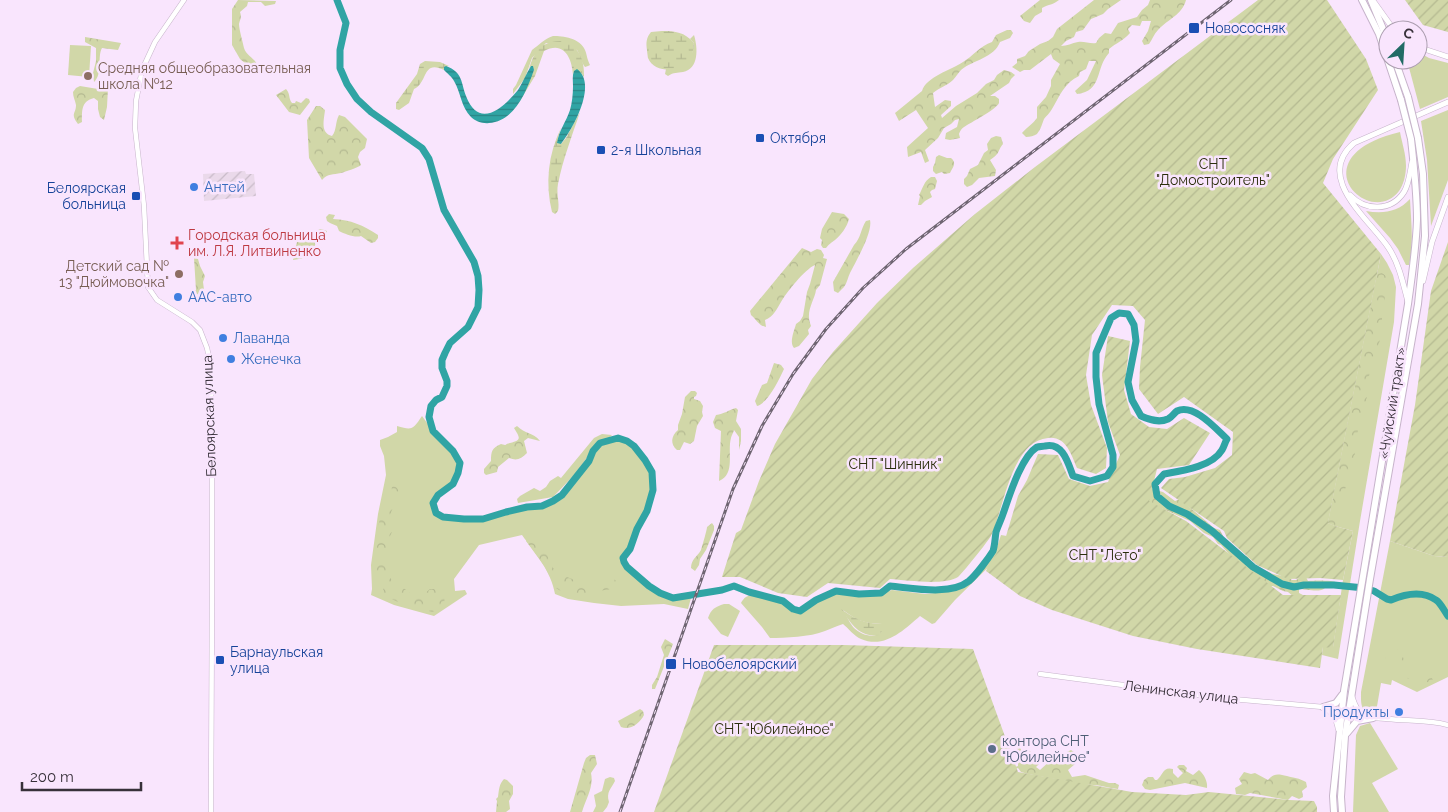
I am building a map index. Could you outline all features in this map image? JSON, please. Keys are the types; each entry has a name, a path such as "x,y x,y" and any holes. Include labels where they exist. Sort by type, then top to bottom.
{"highway":[{"name":"«Чуйский тракт»","path":"1362,0 1379,34 1401,100 1411,139 1417,219 1408,304 1367,578"},
{"path":"1372,0 1380,20"},
{"name":"«Чуйский тракт»","path":"1342,812 1344,692 1362,606 1418,304 1425,236 1423,174 1418,138 1408,97 1399,70"},
{"name":"«Чуйский тракт»","path":"1334,812 1333,796 1342,735 1352,694 1362,606"},
{"path":"1324,707 1336,703 1344,692"},
{"path":"1342,735 1357,721 1373,718"}],"main road":[{"path":"1372,0 1386,20"},
{"path":"1428,50 1448,57"},
{"path":"1408,304 1394,257 1344,190 1340,179 1339,167 1342,158 1350,147 1367,137 1448,102"},
{"path":"1344,190 1353,199 1364,205 1375,208 1389,205 1404,191 1413,158"},
{"path":"1418,304 1432,242 1448,197"}],"street":[{"name":"Белоярская улица","path":"184,0 155,42 142,70 136,101 135,128 144,206 148,287 157,300 192,322 200,330 210,362 212,418 211,812"},
{"name":"Ленинская улица","path":"1040,674 1222,698 1324,707"},
{"path":"1352,694 1356,707 1360,712 1373,718 1433,722 1448,725"},
{"path":"1324,707 1335,716 1342,735"}],"shaded area":[{"path":"446,66 456,71 471,106 484,114 498,109 505,103 518,90 531,66 533,66 534,70 523,96 513,111 498,121 482,123 475,120 468,113 454,81 444,70"},
{"path":"577,69 583,76 585,85 584,95 577,118 561,144 557,143 558,138 570,110 573,95 573,75"},
{"path":"245,171 246,174 254,174 256,196 204,201 203,174"}],"green space":[{"path":"238,0 276,1 275,4 265,6 261,2 248,2 247,6 240,12 239,26 244,48 246,53 257,64 254,68 251,68 240,59 232,45 232,9"},
{"path":"1040,0 1059,0 1042,8 1042,12 1035,16 1030,23 1024,21 1020,16"},
{"path":"1094,0 1121,0 1103,14 1091,19 1083,30 1076,32 1074,37 1061,46 1076,42 1096,43 1105,33 1111,34 1118,23 1137,17 1150,0 1186,0 1181,9 1155,33 1149,44 1144,45 1142,41 1151,21 1142,21 1140,26 1132,25 1128,29 1130,33 1109,49 1095,84 1085,92 1077,94 1075,91 1087,80 1096,61 1089,61 1086,69 1080,72 1079,76 1063,90 1044,119 1037,134 1026,137 1022,133 1037,118 1037,107 1046,97 1051,86 1051,80 1060,64 1053,59 1051,54 1030,70 1020,72 1012,67 1017,63 1017,59 1048,41 1053,37 1057,29"},
{"path":"1258,0 1327,0 1366,59 1378,90 1333,159 1323,183 1381,254 1328,523 1353,531 1343,580 1320,578 1288,579 1257,565 1227,538 1224,531 1161,488 1169,479 1185,477 1215,468 1232,455 1233,432 1184,397 1158,414 1139,389 1145,320 1133,306 1112,305 1092,335 1086,375 1091,405 1107,448 1106,468 1096,474 1077,468 1064,443 1054,438 1035,442 1025,451 1017,463 1010,478 991,536 958,577 952,580 935,582 890,579 880,588 828,583 807,597 778,593 740,577 722,577 736,533 741,530 775,444 812,379 833,352 877,303 913,268 975,214"},
{"path":"1405,0 1448,0 1448,32 1428,26 1428,20 1419,20"},
{"path":"1011,30 1013,33 1010,38 1000,42 993,52 961,70 951,82 933,93 935,107 945,100 951,101 951,106 941,115 942,118 994,80 1004,70 1011,72 1015,75 1009,83 990,96 995,96 999,99 997,106 963,128 959,134 960,138 945,139 946,133 957,127 959,119 944,128 938,138 925,150 929,161 925,163 921,152 908,157 907,147 928,128 916,110 899,121 895,113 922,91 928,82 963,62 992,42 996,35"},
{"path":"651,32 680,33 687,36 694,43 692,57 687,64 669,70 656,67 651,63 648,58 647,38"},
{"path":"694,35 696,57 692,67 683,72 668,76 665,74 666,69 678,67 689,60 694,43 690,39"},
{"path":"553,36 575,40 583,46 590,65 585,67 577,50 546,43 532,58 525,78 513,94 513,89 532,50 544,40"},
{"path":"85,37 121,43 118,50 102,48 98,75 94,82 93,73 96,61 96,48 85,42"},
{"path":"560,41 571,45 579,53 582,59 584,77 581,73 574,71 573,75 571,63 566,52 562,49 551,48 544,51 535,76 518,104 534,70 531,66 529,69 536,53 547,43"},
{"path":"70,45 91,46 89,77 68,75"},
{"path":"1428,57 1448,63 1448,97 1420,109 1410,70 1428,70"},
{"path":"425,61 440,62 449,66 444,67 444,70 432,67 426,73 422,82 414,89 409,103 399,110 396,109 396,103 417,74 420,64"},
{"path":"80,86 98,89 108,88 104,120 100,117 98,101 94,98 84,104 82,122 78,124 74,116 76,105 73,92"},
{"path":"286,89 292,103 296,101 301,103 306,98 309,99 310,102 300,115 289,112 276,95"},
{"path":"316,106 320,106 325,110 324,129 328,134 332,136 334,134 339,115 345,117 367,139 365,148 358,157 361,165 329,175 322,180 309,158 307,120"},
{"path":"1448,110 1448,180 1431,226 1427,160 1421,121"},
{"path":"580,112 560,175 558,211 555,214 552,212 548,180 553,148 561,128 558,138 561,144"},
{"path":"1400,132 1405,153 1406,172 1399,191 1386,201 1372,202 1359,196 1350,185 1346,172 1352,157 1369,143"},
{"path":"1001,137 1003,144 997,154 990,160 996,170 995,176 979,178 967,187 964,184 964,179 970,169 978,165 984,153 988,150 987,144 991,138"},
{"path":"939,155 953,160 954,165 950,173 944,174 942,172 936,174 933,171 936,157"},
{"path":"931,177 935,177 937,181 935,189 930,192 932,197 918,205 919,195 925,183"},
{"path":"1410,199 1411,249 1409,265 1406,265 1390,238 1366,211 1390,211 1400,207"},
{"path":"832,212 844,214 849,219 839,236 826,248 823,248 820,238 822,229"},
{"path":"329,214 335,215 333,219 362,226 378,235 378,238 375,242 371,243 361,236 353,236 339,231 337,226 327,221 326,217"},
{"path":"870,220 869,232 863,247 845,285 838,293 834,291 833,282 858,239 864,224"},
{"path":"321,229 327,231 327,233 317,237 310,254 293,260 298,237"},
{"path":"1448,242 1448,557 1434,556 1390,541 1415,405 1431,291"},
{"path":"802,248 811,252 817,249 821,250 824,255 823,258 827,259 810,311 809,319 811,326 808,330 809,334 799,346 794,348 792,343 793,333 796,324 803,316 807,292 815,265 806,271 796,282 771,317 765,320 766,327 761,325 751,315 750,311"},
{"path":"1381,254 1393,275 1396,287 1394,322 1338,659 1322,655 1323,647 1333,647 1343,580 1353,531 1328,523"},
{"path":"194,258 198,259 205,276 203,282 204,290 202,293 195,295 191,291 196,290"},
{"path":"1382,273 1386,276 1387,286 1379,331 1380,340 1369,376 1368,393 1357,434 1357,446 1335,526 1328,523 1377,274"},
{"name":"СНТ \"Лето\"","path":"1108,336 1130,341 1124,390 1131,414 1149,427 1167,429 1184,418 1210,433 1189,465 1157,469 1149,501 1186,521 1283,595 1341,595 1333,648 1323,647 1320,668 1197,649 1133,636 1052,610 1020,596 986,571 1004,543 1018,496 1038,454 1058,455 1069,479 1090,486 1108,482 1120,455 1108,422 1102,375"},
{"path":"774,363 781,365 784,369 769,396 757,406 755,401 762,385 767,383"},
{"path":"691,391 697,393 694,399 700,401 703,406 703,416 697,426 694,441 690,444 684,442 680,450 677,450 672,443 673,437 678,430 685,397"},
{"path":"736,408 738,410 736,421 741,429 739,450 739,437 734,430 730,444 729,468 724,478 719,481 721,431 715,428 713,422 716,415"},
{"path":"422,416 433,431 453,451 460,463 453,484 436,498 433,503 436,513 443,517 483,519 527,507 542,506 562,495 589,461 593,451 600,443 618,438 634,446 652,472 652,493 647,511 637,529 630,549 623,558 624,562 636,576 660,593 661,596 672,600 691,598 688,609 664,604 621,606 594,603 568,599 555,594 546,570 522,535 479,545 454,579 455,591 465,590 467,594 434,616 394,605 371,595 371,565 386,475 380,440 397,432 397,426 412,428"},
{"path":"517,426 540,441 528,438 524,441 527,453 525,455 517,459 509,458 498,467 497,472 486,475 484,469 491,461 494,448 501,444 505,445 518,440 519,436 514,428"},
{"path":"602,434 612,435 608,439 598,442 576,473 553,497 518,503 517,499 520,496 534,488 540,491 558,476 561,478 594,438"},
{"path":"398,482 401,488 396,495 390,515 395,526 387,542 387,573 396,586 405,589 413,596 424,594 430,589 438,589 440,585 445,585 448,591 444,595 444,604 441,608 432,612 409,607 387,597 384,595 383,587 375,581 376,534 383,509 391,496 392,486"},
{"path":"1148,488 1163,492 1175,501 1180,499 1214,528 1220,530 1224,538 1241,554 1248,557 1255,566 1292,580 1306,577 1308,581 1324,580 1336,582 1339,583 1337,588 1325,588 1316,591 1299,589 1299,593 1311,599 1294,597 1288,592 1268,586 1235,561 1213,537 1204,533 1190,521 1161,508 1149,514"},
{"path":"712,523 714,530 695,571 691,568 692,562 701,550 707,527"},
{"path":"1001,535 1018,538 955,600 935,623 932,624 920,616 901,632 878,642 861,639 843,624 812,635 770,638 741,603 749,596 764,596 783,601 800,611 816,600 836,591 859,594 881,593 892,590 925,594 945,592 964,586 997,547","holes":["843,610 861,621 882,624 881,632 871,636 860,633"]},
{"path":"531,537 537,542 536,546 538,548 546,549 553,563 553,568 565,576 596,583 607,576 612,577 616,581 613,587 598,592 591,598 586,597 582,599 577,595 564,593 556,588 545,567 526,541 527,538"},
{"path":"1390,541 1434,556 1448,557 1448,677 1417,692 1392,680 1391,685 1381,683 1376,712 1371,715 1363,709 1361,692"},
{"path":"724,604 729,604 740,611 728,637 721,634 708,618 710,612"},
{"path":"841,609 860,620 882,624 884,628 879,635 861,632"},
{"path":"665,639 673,644 655,689 652,689 664,655 661,647"},
{"name":"СНТ \"Юбилейное\"","path":"714,645 844,645 973,649 1018,772 1132,792 1186,795 1209,792 1314,801 1317,812 654,812"},
{"path":"1394,649 1400,652 1411,673 1418,679 1432,678 1433,681 1418,684 1408,679 1396,663 1388,662 1385,657 1387,653 1392,652"},
{"path":"640,709 644,715 640,721 628,728 621,727 618,721"},
{"path":"1370,723 1398,769 1372,783 1389,812 1353,812 1356,735 1360,726"},
{"path":"1020,748 1023,753 1028,750 1030,751 1039,760 1039,764 1036,767 1040,770 1051,760 1066,761 1067,752 1071,750 1074,752 1075,764 1068,770 1072,777 1085,775 1109,783 1115,783 1119,785 1118,789 1028,774 1021,772 1018,768 1008,772 1018,766 1018,759 1013,750"},
{"path":"590,755 595,755 597,764 591,773 592,778 589,792 582,812 570,812 584,763"},
{"path":"1184,765 1187,768 1186,771 1193,775 1199,770 1205,778 1207,788 1185,783 1150,790 1145,789 1142,785 1148,777 1153,777 1157,780 1164,771 1170,768 1173,769 1173,773 1178,778 1183,773 1177,767"},
{"path":"1244,772 1255,773 1268,780 1276,775 1296,778 1306,782 1307,787 1302,791 1303,797 1299,799 1292,796 1288,800 1250,793 1245,795 1236,794 1235,788 1242,784 1239,779"},
{"path":"614,778 615,781 609,793 607,807 603,812 593,812 596,806 594,795 602,791 605,779"},
{"path":"504,779 513,786 513,794 509,801 510,809 506,812 496,812 496,799"}],"waterway":[{"path":"337,0 346,23 340,50 340,68 347,84 357,99 371,112 422,148 429,159 444,210 474,262 478,276 478,307 468,327 450,343 445,353 442,360 442,368 447,386 442,397 431,406 429,417 433,431 453,451 460,463 453,484 438,495 433,503 436,513 443,517 483,519 527,507 542,506 562,495 589,461 593,451 600,443 618,438 634,446 645,460 652,472 653,490 647,511 637,529 630,549 623,558 624,562 627,567 649,586 660,593 673,598 722,590 734,586 783,601 793,609 800,611 816,600 836,591 859,594 881,593 890,586 931,590 961,586 975,575 993,551 996,532 1016,478 1026,459 1037,447 1056,447 1067,460 1073,476 1090,481 1107,476 1113,467 1113,455 1099,404 1096,353 1111,318 1119,313 1128,314 1134,325 1136,341 1128,382 1132,400 1141,416 1161,421 1184,409 1204,418 1227,439 1222,450 1211,461 1196,467 1164,474 1155,484 1157,496 1169,506 1187,514 1212,531 1253,567 1282,584 1294,587 1334,585 1364,588 1391,600 1408,595 1425,595 1438,601 1448,616"}],"railway":[{"path":"620,812 733,489 762,426 793,374 826,329 863,288 906,249 1231,0"}],"place":[{"name":"Новососняк","path":"1194,28"},
{"name":"Средняя общеобразовательная школа №12","path":"88,76"},
{"name":"Октября","path":"760,138"},
{"name":"2-я Школьная","path":"601,150"},
{"name":"Антей","path":"194,187"},
{"name":"Белоярская больница","path":"136,196"},
{"name":"Городская больница им. Л.Я. Литвиненко","path":"177,243"},
{"name":"Детский сад № 13 \"Дюймовочка\"","path":"179,274"},
{"name":"ААС-авто","path":"178,297"},
{"name":"Лаванда","path":"223,338"},
{"name":"Женечка","path":"231,359"},
{"name":"Барнаульская улица","path":"220,660"},
{"name":"Новобелоярский","path":"671,664"},
{"name":"Продукты","path":"1399,712"},
{"name":"контора СНТ \"Юбилейное\"","path":"992,749"}],"park label":[{"name":"СНТ \"Домостроитель\"","path":"1213,172"},
{"name":"СНТ \"Шинник\"","path":"895,464"}]}
